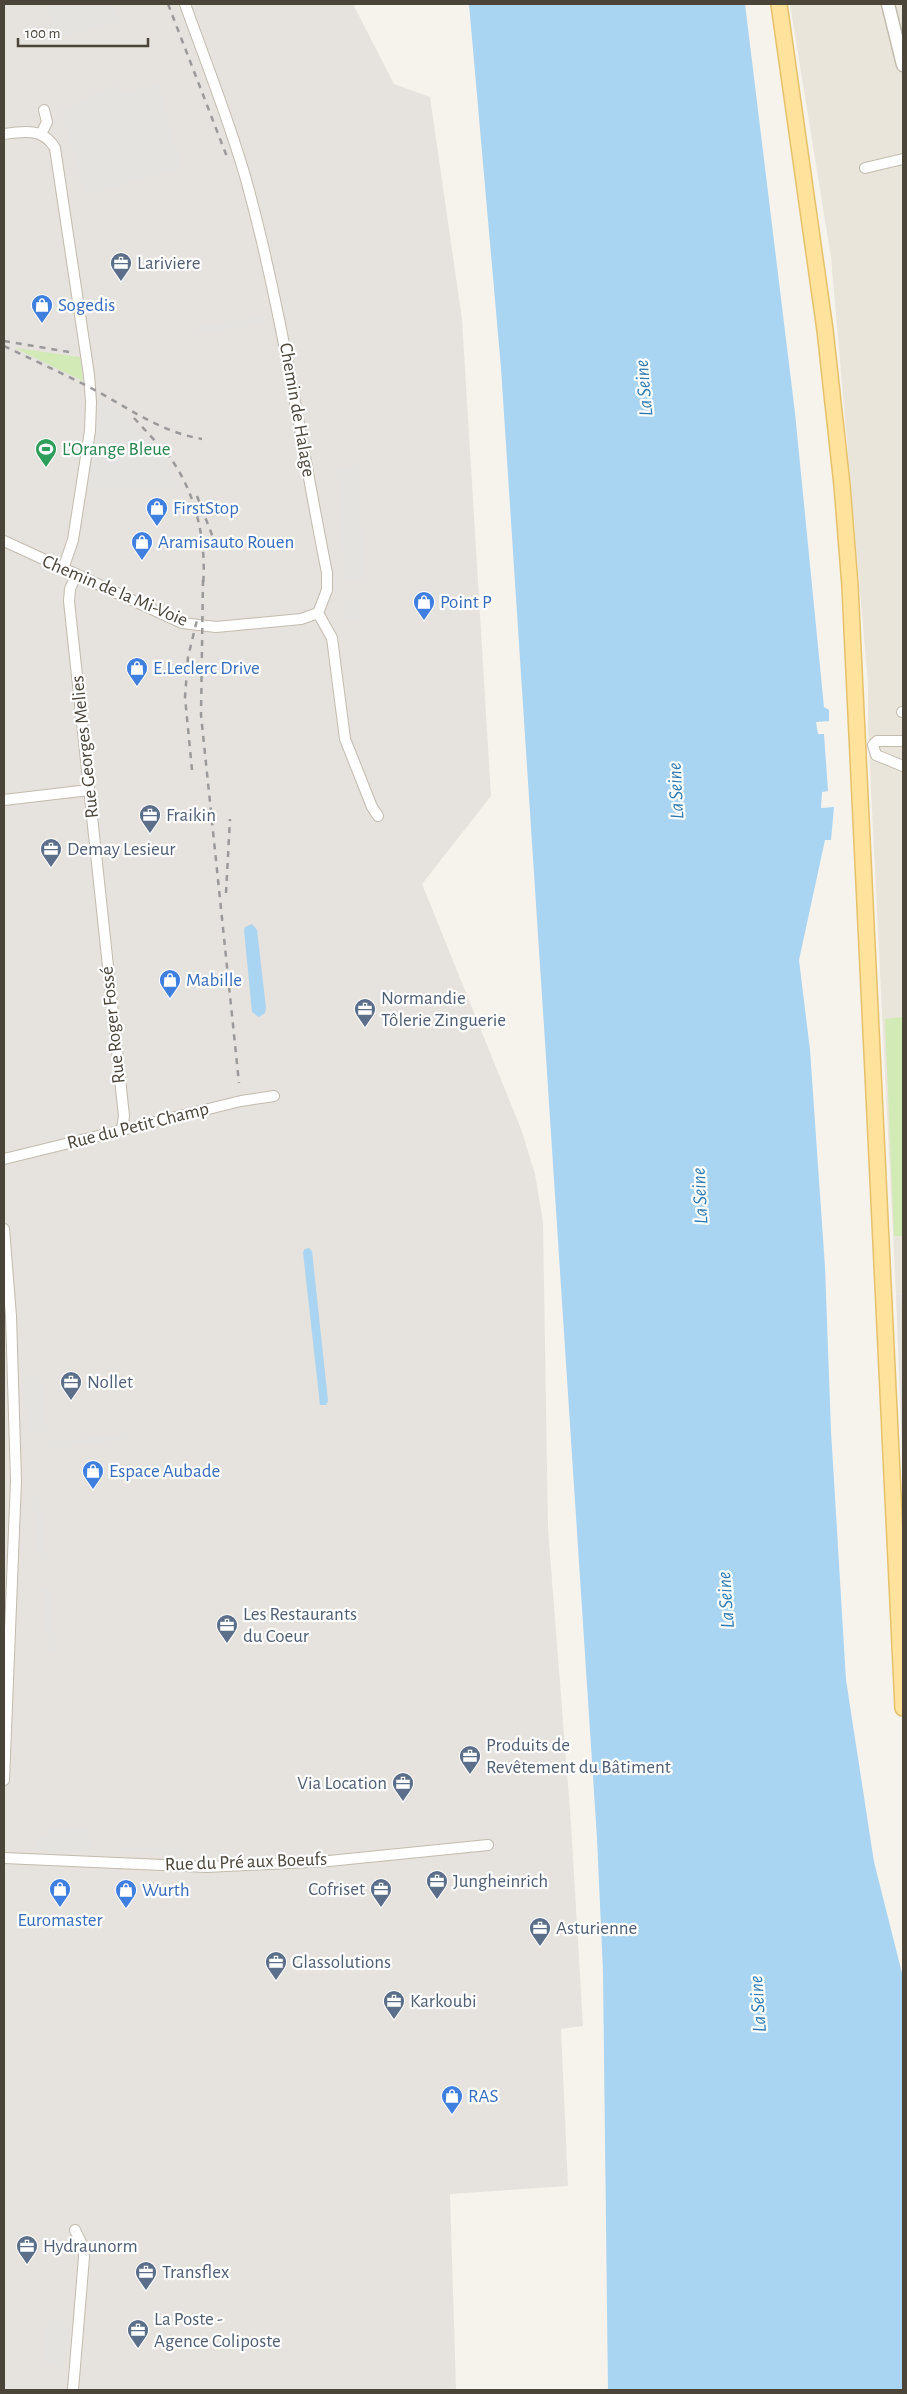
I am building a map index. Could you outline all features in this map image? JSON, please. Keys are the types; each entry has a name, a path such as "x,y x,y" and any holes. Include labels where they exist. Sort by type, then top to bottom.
{"main road":[{"path":"779,4 825,330 842,485 850,586 903,1708"}],"street":[{"name":"Chemin de Halage","path":"185,4 232,132 247,183 287,354 327,573 327,590 318,613"},
{"path":"888,4 903,65"},
{"path":"41,134 47,122 44,110"},
{"path":"4,134 28,131 41,134 52,143 57,156 89,375 91,402 90,430 73,540 63,569"},
{"path":"865,168 903,159"},
{"name":"Chemin de la Mi-Voie","path":"4,541 172,619 196,626 216,627 301,619 318,613"},
{"name":"Rue Georges Melies","path":"76,575 70,589 69,601 103,920"},
{"path":"318,613 332,638 345,739 372,808 378,816"},
{"path":"903,741 877,741 872,745 876,755 903,766"},
{"path":"4,800 89,790"},
{"name":"Rue Roger Fossé","path":"103,920 124,1116 122,1129"},
{"name":"Rue du Petit Champ","path":"4,1158 241,1101 274,1096"},
{"path":"4,1229 11,1316 16,1463 13,1594 4,1780"},
{"name":"Rue du Pré aux Boeufs","path":"4,1858 208,1867 323,1861 488,1845"},
{"path":"73,2390 84,2257 83,2247 75,2230"}],"shaded area":[{"path":"4,4 353,4 394,84 430,97 462,319 491,796 422,884 521,1129 535,1174 543,1222 548,1529 571,1824 583,2026 561,2029 568,2186 450,2194 456,2390 4,2390"},
{"path":"46,4 114,4 119,21 56,38"},
{"path":"790,4 903,4 903,1294 896,1295 868,729 868,684 831,257"},
{"path":"158,84 182,168 85,195 60,108 93,99 92,93 117,85 120,95"},
{"path":"263,316 264,323 198,334 197,327"},
{"path":"97,398 115,408 152,442 183,490 87,486 96,437"},
{"path":"358,466 365,581 344,582 337,468"},
{"path":"361,600 362,620 344,621 343,601"},
{"path":"903,1294 903,1474 896,1295"},
{"path":"41,1375 46,1430 28,1432 23,1377"},
{"path":"125,1434 126,1440 49,1448 49,1442"},
{"path":"40,1497 47,1561 39,1562 32,1498"},
{"path":"50,1588 56,1653 48,1654 42,1589"},
{"path":"48,1829 89,1830 91,1852 35,1849 34,1843 48,1834"},
{"path":"122,1847 181,1849 181,1855 122,1853"},
{"path":"47,2320 62,2321 62,2324 68,2325 64,2367 43,2365"}],"green space":[{"path":"15,348 80,357 83,381"},
{"path":"903,1017 903,1236 894,1236 885,1019"}],"water":[{"name":"La Seine","path":"469,4 745,4 795,413 824,707 829,710 829,721 816,722 818,734 824,734 828,791 822,792 821,808 834,807 831,840 825,840 799,960 810,1050 825,1267 831,1431 846,1680 874,1862 903,1977 903,2390 608,2390 603,1972 597,1838 501,368"},
{"path":"252,924 257,930 266,1008 265,1013 259,1017 252,1012 244,930 245,927"},
{"path":"309,1248 312,1251 328,1401 326,1405 320,1405 303,1252"}],"railway":[{"path":"168,4 227,157"},
{"path":"4,341 75,353"},
{"path":"4,346 91,388 158,425 187,436 202,439"},
{"path":"134,418 170,457"},
{"path":"166,452 185,482 197,515 203,550 203,586"},
{"path":"197,496 214,540"},
{"path":"203,580 201,715 239,1083"},
{"path":"192,770 185,697 188,657 198,616"},
{"path":"226,893 230,819"}],"place":[{"name":"Lariviere","path":"121,282"},
{"name":"Sogedis","path":"42,324"},
{"name":"L'Orange Bleue","path":"46,468"},
{"name":"FirstStop","path":"157,527"},
{"name":"Aramisauto Rouen","path":"142,561"},
{"name":"Point P","path":"424,621"},
{"name":"E.Leclerc Drive","path":"137,687"},
{"name":"Fraikin","path":"150,834"},
{"name":"Demay Lesieur","path":"51,868"},
{"name":"Mabille","path":"170,999"},
{"name":"Normandie Tôlerie Zinguerie","path":"365,1028"},
{"name":"Nollet","path":"71,1401"},
{"name":"Espace Aubade","path":"93,1490"},
{"name":"Les Restaurants du Coeur","path":"227,1644"},
{"name":"Produits de Revêtement du Bâtiment","path":"470,1775"},
{"name":"Via Location","path":"403,1802"},
{"name":"Jungheinrich","path":"437,1900"},
{"name":"Euromaster","path":"60,1908"},
{"name":"Cofriset","path":"381,1908"},
{"name":"Wurth","path":"126,1909"},
{"name":"Asturienne","path":"540,1947"},
{"name":"Glassolutions","path":"276,1981"},
{"name":"Karkoubi","path":"394,2020"},
{"name":"RAS","path":"452,2115"},
{"name":"Hydraunorm","path":"27,2265"},
{"name":"Transflex","path":"146,2291"},
{"name":"La Poste - Agence Coliposte","path":"138,2349"}]}
